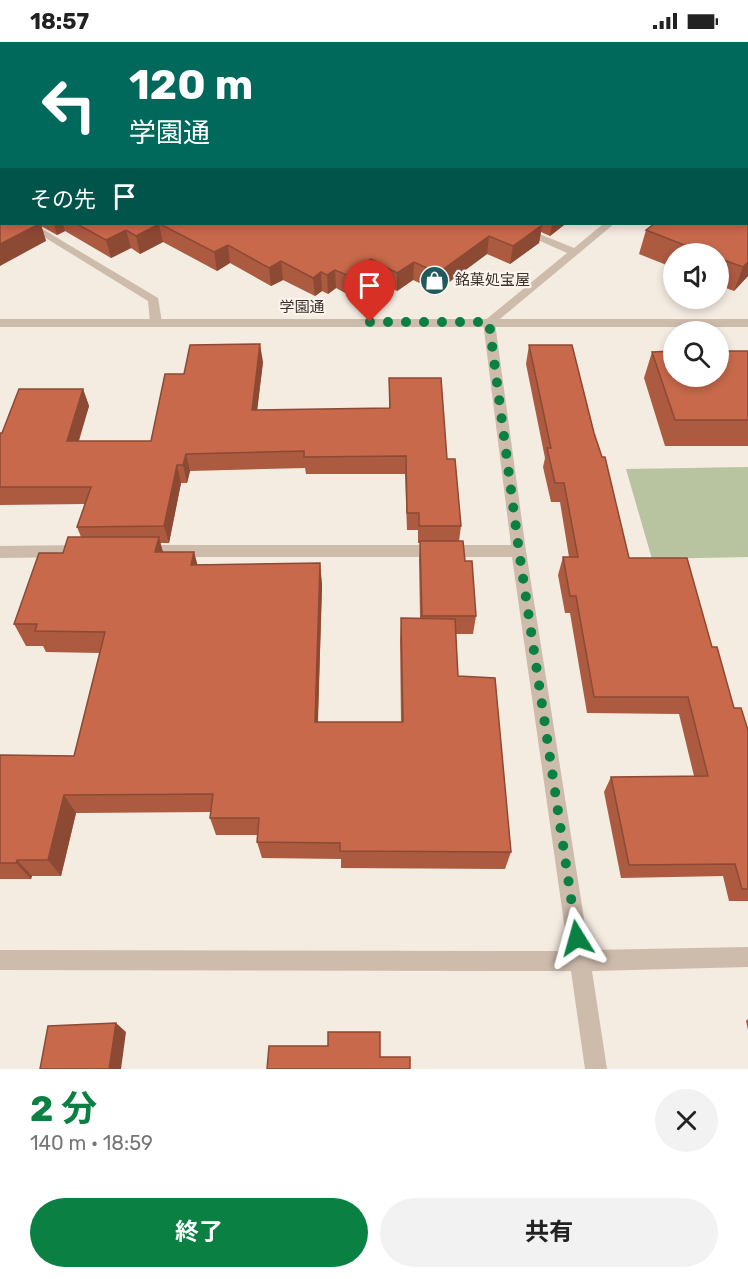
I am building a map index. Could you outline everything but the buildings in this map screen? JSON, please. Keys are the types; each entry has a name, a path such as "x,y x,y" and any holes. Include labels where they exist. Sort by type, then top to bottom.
{"street":[{"path":"30,225 154,300 156,322"},
{"path":"509,225 575,252"},
{"path":"596,1069 519,551 489,322 608,225"},
{"name":"学園通","path":"0,323 748,323"},
{"path":"0,552 94,551"},
{"path":"130,551 519,551"},
{"path":"0,960 580,960 748,957"}],"green space":[{"path":"748,467 748,557 652,559 626,469"}],"place":[{"name":"銘菓処宝屋","path":"434,280"}],"route":[{"path":"370,322 489,322 519,551 577,938"}]}
